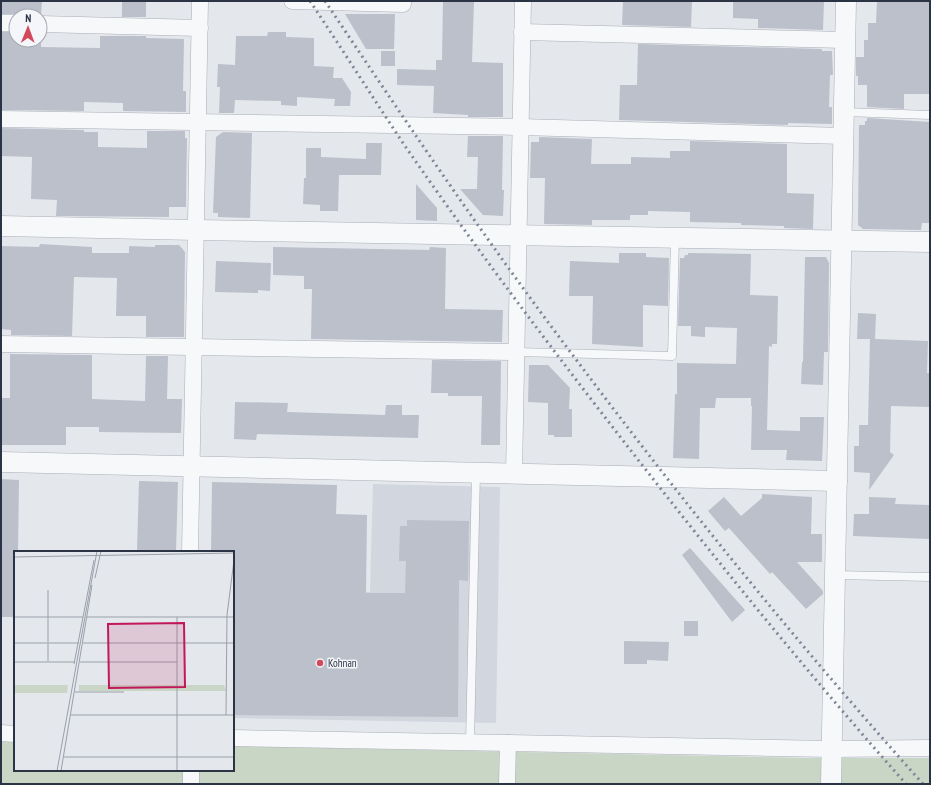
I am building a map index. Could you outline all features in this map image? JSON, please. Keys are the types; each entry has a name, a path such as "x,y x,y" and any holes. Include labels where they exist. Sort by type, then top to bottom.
{"street":[{"path":"190,551 200,1"},
{"path":"292,1 403,4 403,1"},
{"path":"514,474 523,1"},
{"path":"831,784 846,1"},
{"path":"48,24 200,28"},
{"path":"522,32 845,40"},
{"path":"1,119 520,128 843,136"},
{"path":"1,226 930,242"},
{"path":"1,344 516,352"},
{"path":"1,462 837,481"},
{"path":"1,733 14,734"},
{"path":"234,738 832,749 930,748"},
{"path":"508,743 508,784"},
{"path":"191,771 191,784"}],"lane":[{"path":"844,112 930,115"},
{"path":"516,352 672,356 675,238"},
{"path":"470,742 476,473"},
{"path":"835,575 930,577"}],"shaded area":[{"path":"373,484 500,487 496,723 234,718 234,589 370,592"}],"green space":[{"path":"1,742 14,742 14,771 234,771 234,746 807,758 930,758 930,784 1,784"}],"building":[{"path":"1,1 42,1 42,8 8,8 8,14 1,14"},
{"path":"122,1 146,1 146,17 122,17"},
{"path":"443,1 474,1 472,62 503,63 503,117 468,117 468,115 433,113 434,86 397,85 397,69 436,70 436,60 442,60"},
{"path":"623,1 692,1 691,27 622,25"},
{"path":"733,1 824,1 823,30 758,28 758,19 733,18"},
{"path":"877,1 930,1 930,94 904,94 904,109 867,107 867,85 858,85 858,76 856,76 856,57 864,57 864,40 868,40 868,23 876,23"},
{"path":"345,14 395,14 394,49 366,49"},
{"path":"1,32 8,32 8,48 100,48 100,36 146,36 146,38 184,39 183,91 186,91 186,112 123,111 123,103 84,102 84,111 1,110"},
{"path":"268,32 286,32 286,37 314,38 314,66 334,67 333,78 342,78 351,92 350,106 334,106 335,99 297,97 297,106 281,105 281,101 235,100 234,113 219,113 220,87 217,87 218,64 235,65 236,36 267,36"},
{"path":"638,44 822,49 822,51 832,51 833,75 830,75 829,107 832,107 832,124 788,123 788,125 619,120 620,85 637,85"},
{"path":"381,51 395,51 395,66 381,66"},
{"path":"867,118 930,122 930,223 922,223 921,230 863,229 858,225 859,125 865,125"},
{"path":"1,128 84,130 84,132 98,132 98,147 147,148 147,131 185,131 185,138 187,138 186,207 169,207 169,217 56,216 57,200 31,199 32,157 1,156"},
{"path":"223,132 252,133 250,218 218,217 218,213 213,213 216,137"},
{"path":"468,136 503,136 503,216 483,215 460,189 477,189 478,157 467,157"},
{"path":"539,137 592,139 591,164 631,164 631,157 670,158 670,151 690,151 690,141 787,144 787,193 814,194 813,229 784,228 784,226 741,225 741,223 690,222 690,212 648,211 648,215 630,215 630,220 592,220 592,225 544,224 545,178 530,178 531,142 539,142"},
{"path":"366,143 382,143 381,175 339,175 338,211 320,211 320,205 303,204 304,178 306,178 306,148 321,148 321,157 366,159"},
{"path":"416,184 437,208 437,221 416,220"},
{"path":"40,244 92,247 92,253 129,253 129,246 155,247 155,245 179,245 185,252 184,337 146,337 146,316 116,316 117,278 74,277 72,336 11,335 11,330 1,329 1,246 39,247"},
{"path":"273,247 429,250 430,247 446,248 445,309 503,310 502,342 311,339 312,289 304,289 304,276 273,275"},
{"path":"619,253 646,253 646,257 669,258 668,306 643,305 643,347 592,344 593,296 569,296 570,261 619,263"},
{"path":"688,253 751,254 750,295 778,296 777,344 772,344 772,347 769,346 767,430 800,431 800,417 824,417 822,461 786,460 787,450 751,450 751,398 716,398 715,408 700,408 699,459 673,458 675,394 677,394 677,363 736,364 737,328 705,327 705,337 691,336 691,326 678,326 680,258 684,258 685,255 688,255"},
{"path":"805,257 826,257 829,263 828,352 824,352 823,385 801,384 803,362"},
{"path":"216,261 271,263 270,291 258,290 258,293 215,292"},
{"path":"858,313 876,314 875,339 928,341 927,373 930,373 930,407 891,406 890,452 894,455 869,490 870,473 854,472 854,446 859,446 859,425 868,425 870,339 857,339"},
{"path":"10,354 92,355 92,399 145,401 146,356 168,356 167,399 182,399 181,433 99,432 99,427 66,427 66,445 1,445 1,398 10,398"},
{"path":"432,360 501,361 500,445 481,445 482,396 448,396 448,393 431,393"},
{"path":"529,365 548,365 570,388 569,409 572,409 572,437 554,437 554,435 548,435 548,403 528,402"},
{"path":"235,402 288,403 287,412 385,415 386,405 402,405 402,415 419,415 418,438 257,434 256,440 234,439"},
{"path":"1,479 19,480 18,551 14,551 14,617 1,617"},
{"path":"139,481 178,482 176,551 137,551"},
{"path":"212,482 337,485 336,514 367,515 366,593 405,593 406,561 399,561 400,526 407,526 407,520 469,521 468,581 459,580 458,717 234,715 234,551 211,551"},
{"path":"762,494 812,497 811,534 822,534 822,562 797,562 823,591 823,594 806,609 772,572 770,574 729,528 725,531 708,511 724,497 741,516 762,498"},
{"path":"869,497 896,498 895,504 930,505 930,539 853,536 854,514 869,514"},
{"path":"690,548 745,610 732,622 682,555"},
{"path":"684,621 698,621 698,636 684,636"},
{"path":"624,641 669,642 668,661 647,660 647,664 624,664"}],"railway":[{"path":"310,1 432,185 574,377 766,620 835,703 906,784"},
{"path":"325,1 482,231 622,420 748,579 834,682 923,784"}],"place":[{"name":"Kohnan","path":"320,663"}]}
